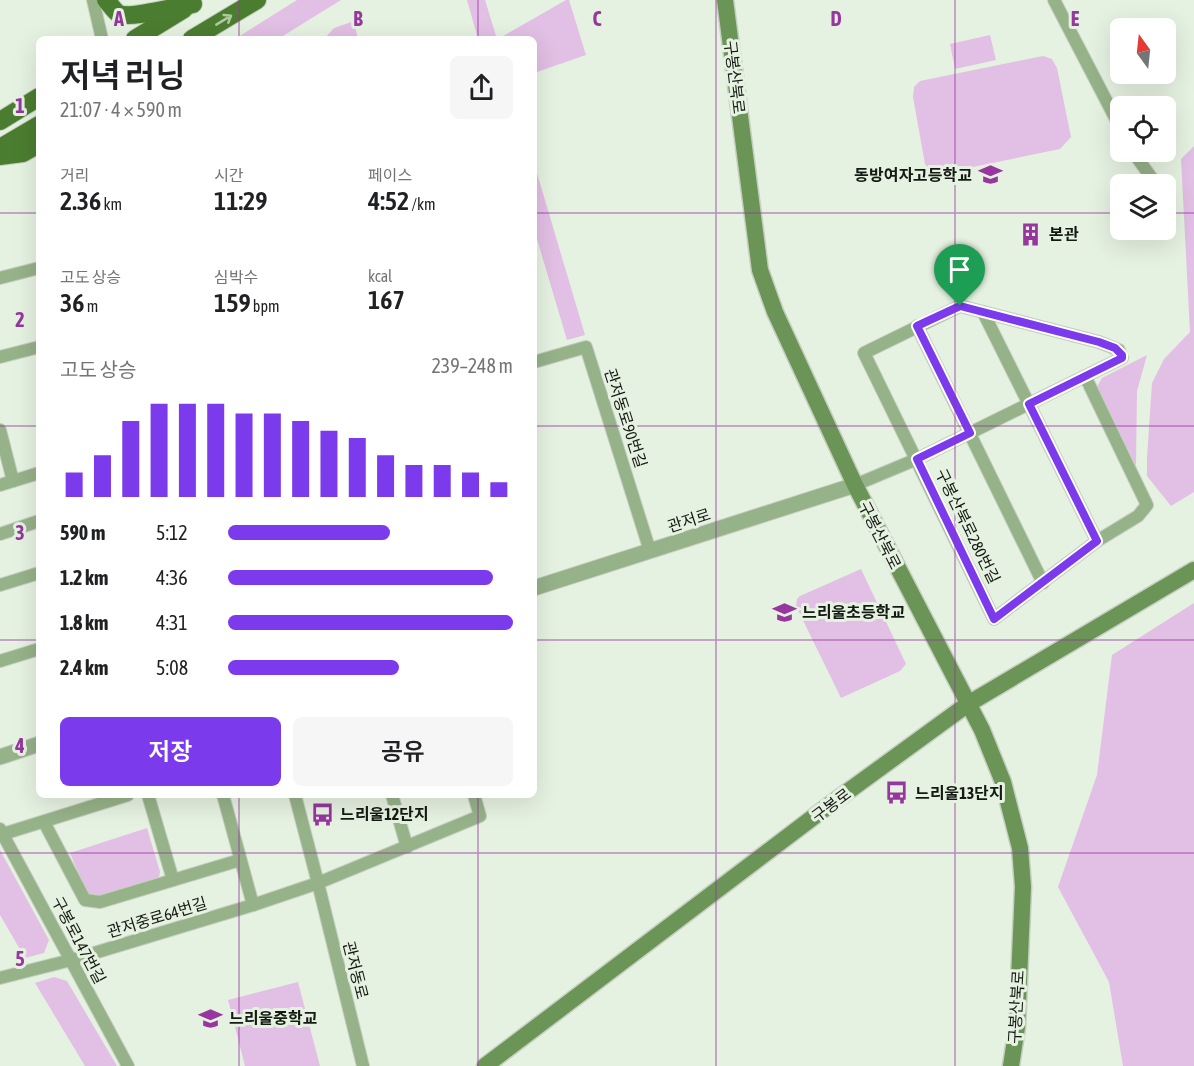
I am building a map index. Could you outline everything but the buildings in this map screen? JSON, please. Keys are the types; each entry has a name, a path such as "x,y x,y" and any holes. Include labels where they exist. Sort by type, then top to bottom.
{"main road":[{"path":"106,0 118,13 130,17 196,2"},
{"path":"197,36 257,0"},
{"name":"구봉산북로","path":"725,0 760,270 775,312 855,485 982,730 1003,782 1020,848 1023,887 1017,1027 1011,1066"},
{"path":"140,36 196,2"},
{"path":"0,122 36,99"},
{"path":"0,148 36,127"},
{"path":"0,156 23,153 36,146"},
{"name":"구봉로","path":"485,1066 832,803 969,704 1194,570"}],"street":[{"path":"93,0 101,36"},
{"path":"1054,0 1110,108"},
{"path":"0,278 36,269"},
{"name":"구봉산북로280번길","path":"855,485 917,459 1085,376 1122,358 1119,350 1099,342 960,306 864,353 917,459 994,619 1097,541 1138,516 1147,505 1085,376"},
{"path":"983,312 1097,541"},
{"path":"917,326 1043,583"},
{"name":"관저동로90번길","path":"537,361 585,347 650,551"},
{"path":"0,357 36,348"},
{"path":"0,430 13,481"},
{"path":"0,485 36,474"},
{"name":"관저로","path":"537,587 855,485"},
{"path":"0,534 36,522"},
{"path":"0,585 36,574"},
{"path":"0,661 36,650"},
{"path":"0,757 36,745"},
{"path":"149,798 172,880"},
{"path":"224,798 253,905"},
{"name":"관저동로","path":"296,798 363,1066"},
{"path":"393,798 407,847"},
{"path":"318,883 480,816 475,798"},
{"path":"2,832 44,822 92,800"},
{"path":"44,822 85,900 100,902 240,860"},
{"name":"구봉로147번길","path":"2,832 128,1066"},
{"name":"관저중로64번길","path":"0,978 71,960 318,883"}],"shaded area":[{"path":"297,0 341,0 283,36 240,36"},
{"path":"467,0 485,0 496,36 477,36"},
{"path":"569,0 586,55 537,72 537,36 503,36"},
{"path":"354,21 357,36 327,36 334,28"},
{"path":"990,35 996,60 955,69 950,44"},
{"path":"1043,56 1052,59 1057,68 1071,137 1060,149 939,174 931,172 925,164 913,97 914,87 920,81"},
{"path":"1194,146 1194,492 1171,506 1147,476 1147,458 1152,383 1164,359 1190,332 1181,159"},
{"path":"537,173 585,335 567,340 537,239"},
{"path":"1147,355 1137,391 1136,466 1097,387 1102,378"},
{"path":"861,569 906,664 900,671 841,698 796,606 797,599"},
{"path":"1194,603 1194,1066 1123,1066 1109,982 1058,887 1097,775 1112,655"},
{"path":"147,828 160,872 159,877 101,899 88,896 70,853"},
{"path":"0,850 49,940 44,953 25,958 0,915"},
{"path":"54,977 67,981 117,1066 85,1066 35,983"},
{"path":"298,982 320,1066 245,1066 228,1000"}],"place":[{"name":"동방여자고등학교","path":"990,175"},
{"name":"본관","path":"1031,234"},
{"name":"느리울초등학교","path":"784,612"},
{"name":"느리울13단지","path":"897,793"},
{"name":"느리울12단지","path":"322,814"},
{"name":"느리울중학교","path":"211,1018"}],"route":[{"path":"960,306 1099,342 1119,350 1122,355 1122,358 1029,404 1097,541 994,619 917,459 970,433 917,326 960,306"}]}
